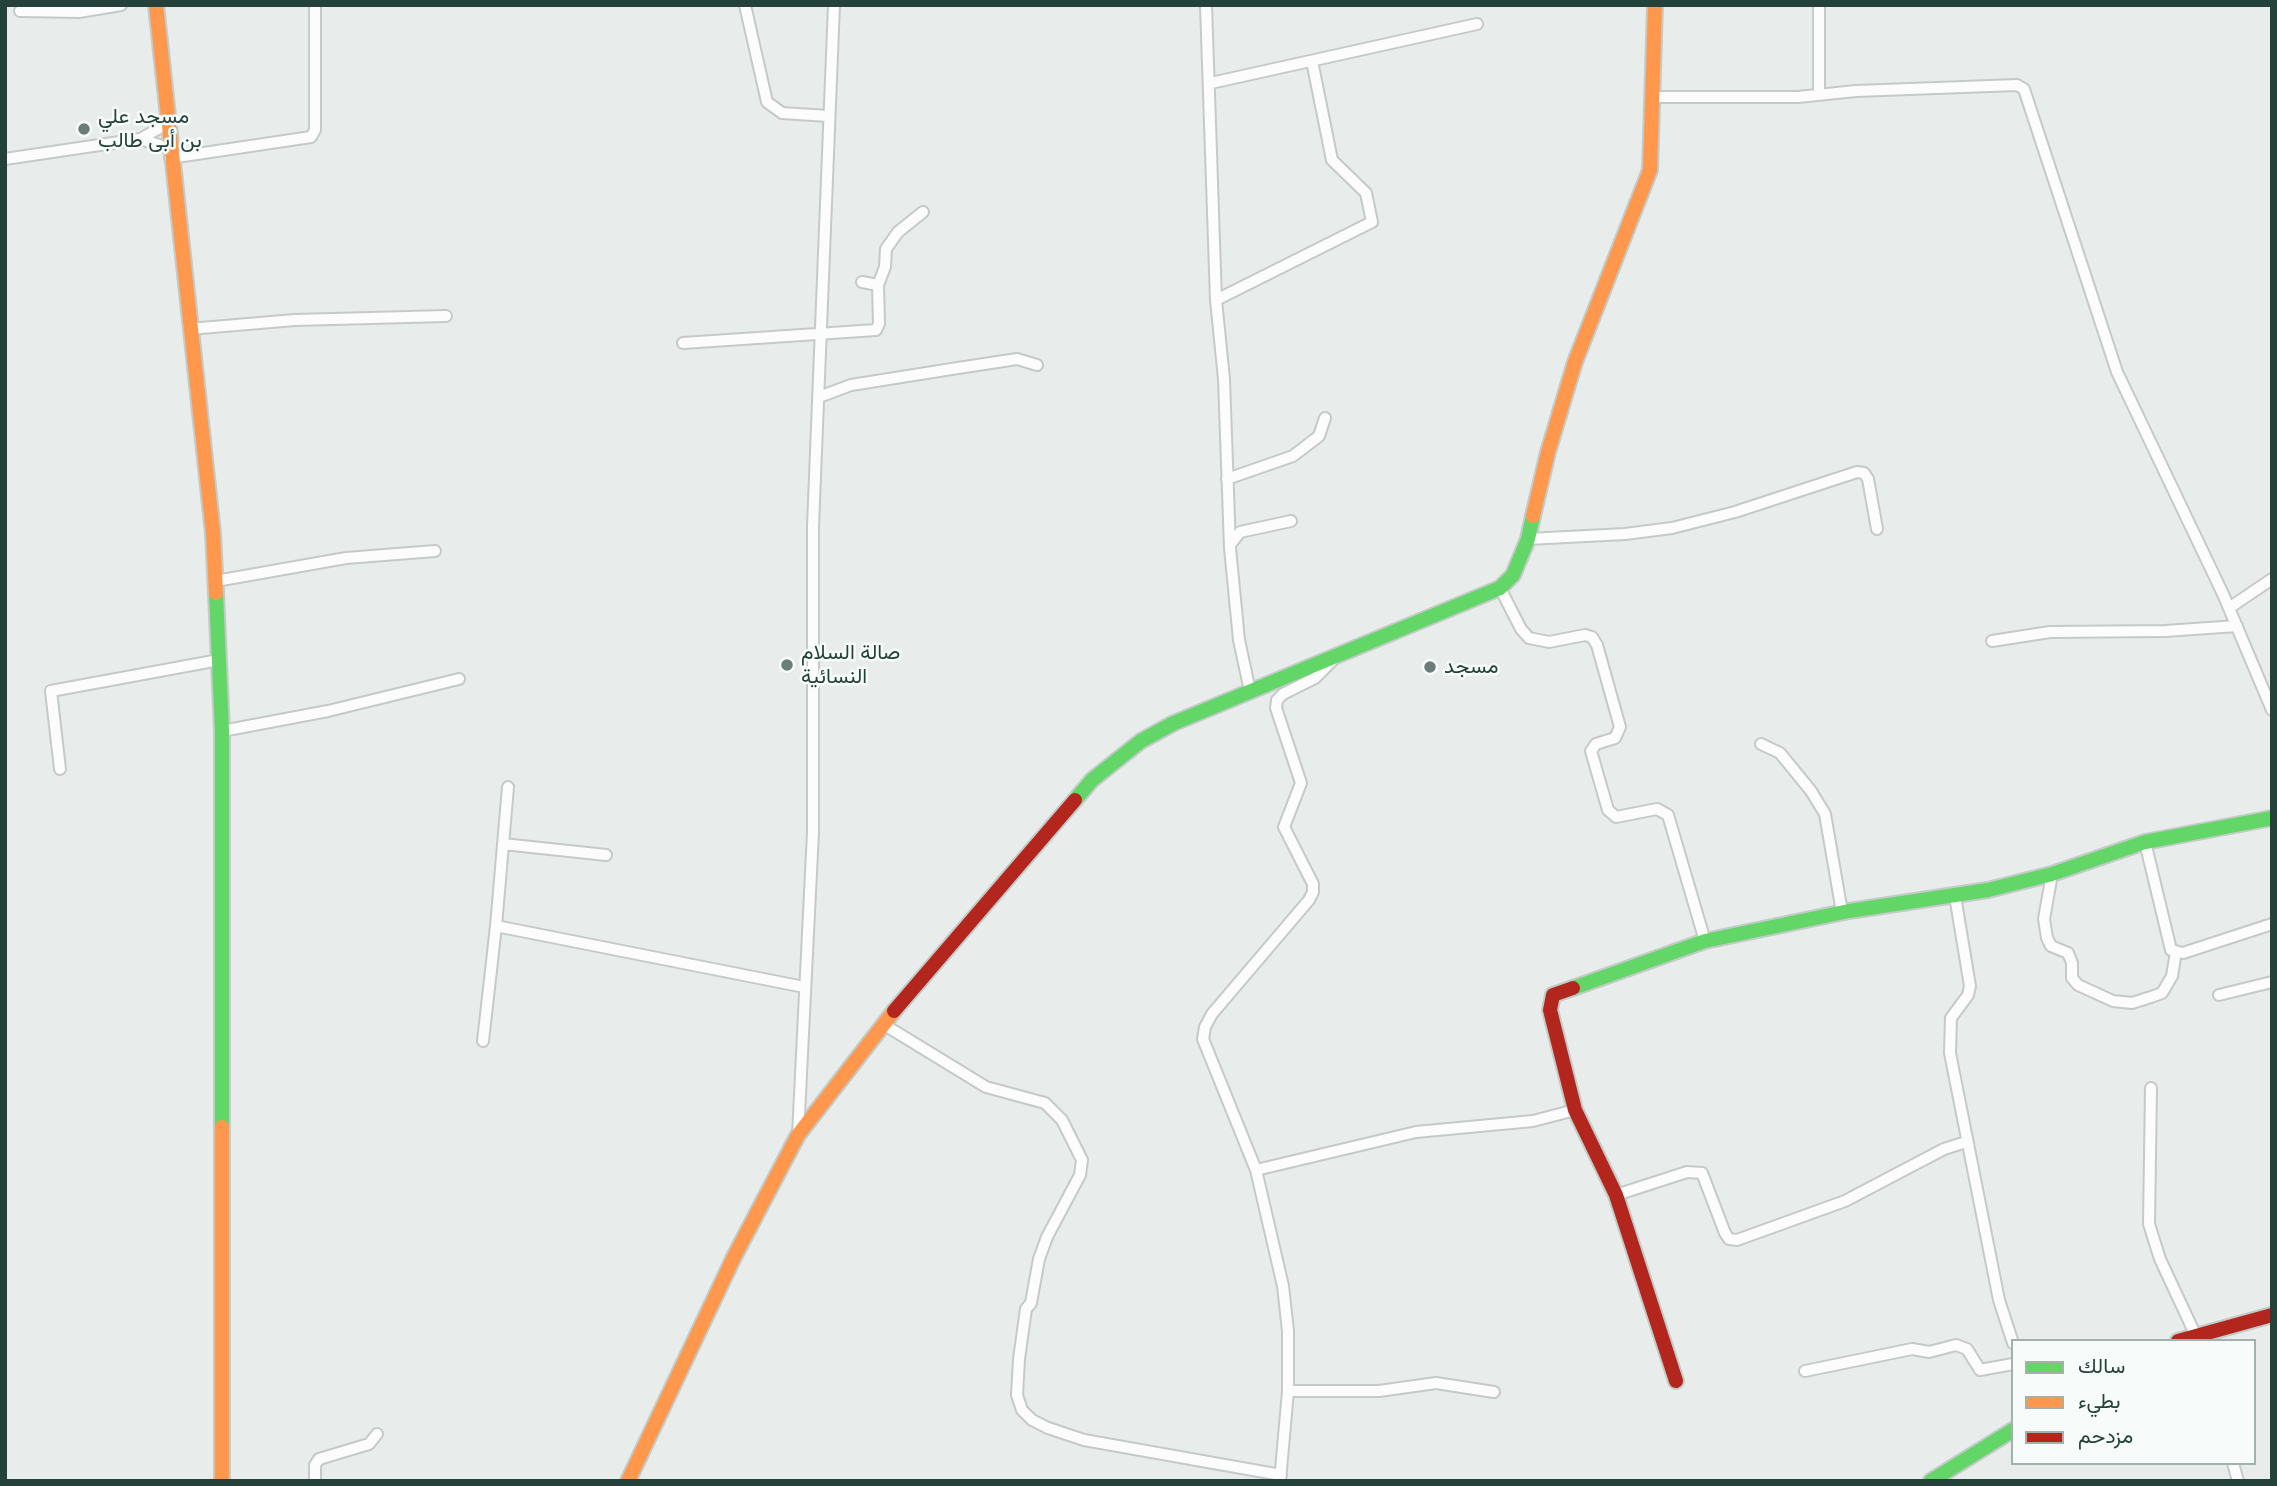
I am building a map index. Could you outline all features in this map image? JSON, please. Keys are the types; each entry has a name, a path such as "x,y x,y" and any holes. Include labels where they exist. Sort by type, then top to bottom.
{"street":[{"path":"20,11 79,12 121,5"},
{"path":"156,5 216,581 222,731 222,1481"},
{"path":"140,139 170,153 311,138 315,130 316,5"},
{"path":"745,5 767,102 782,113 828,116"},
{"path":"798,1135 814,764 813,526 834,5"},
{"path":"1206,5 1216,300 1224,379 1230,548 1239,640 1251,691"},
{"path":"628,1481 734,1257 798,1135 883,1024 989,897 1108,765 1158,731 1500,588 1517,568 1528,539 1548,452 1575,362 1650,170 1655,5"},
{"path":"1819,5 1819,94"},
{"path":"1210,83 1477,24"},
{"path":"1216,300 1372,222 1366,193 1332,160 1312,61"},
{"path":"1653,97 1819,94 2017,85 2024,89 2118,372 2229,608 2272,710"},
{"path":"5,159 140,139 167,124"},
{"path":"683,343 821,331 876,330 880,315 878,285 885,267 886,248 898,232 923,212"},
{"path":"862,282 878,285"},
{"path":"189,329 295,320 446,316"},
{"path":"819,397 851,385 1017,359 1037,365"},
{"path":"1227,479 1293,456 1318,436 1325,418"},
{"path":"1528,539 1625,534 1672,528 1735,512 1857,472 1864,473 1868,479 1877,529"},
{"path":"1230,548 1233,538 1240,532 1291,522"},
{"path":"216,581 346,558 435,551"},
{"path":"2229,608 2272,579"},
{"path":"1500,588 1529,638 1549,642 1585,635 1592,637 1597,645 1620,727 1615,738 1596,744 1591,751 1608,810 1616,817 1657,809 1668,815 1705,941"},
{"path":"1992,640 2050,632 2165,631 2237,626"},
{"path":"883,1024 986,1087 1045,1103 1062,1120 1082,1160 1080,1175 1043,1248 1031,1303 1026,1309 1017,1395 1022,1410 1040,1424 1084,1440 1280,1478 1288,1391 1288,1331 1283,1286 1256,1170 1206,1050 1205,1027 1313,892 1310,876 1286,835 1286,818 1301,783 1276,708 1277,700 1283,694 1315,678 1336,657"},
{"path":"60,769 51,691 219,660"},
{"path":"222,731 328,711 459,679"},
{"path":"1761,744 1780,753 1811,791 1825,814 1842,912"},
{"path":"484,1041 508,787"},
{"path":"1676,1381 1616,1195 1575,1110 1550,1010 1553,995 1705,941 1842,912 1955,896 2052,873 2146,842 2272,818"},
{"path":"2146,842 2171,950 2176,952 2272,924"},
{"path":"503,844 606,855"},
{"path":"2052,873 2044,919 2047,938 2051,946 2068,953 2072,962 2072,978 2078,985 2113,1001 2132,1003 2151,997 2162,993 2172,976 2176,952"},
{"path":"1955,896 1970,986 1968,995 1951,1018 1950,1053 1999,1300 2012,1339"},
{"path":"495,926 804,987"},
{"path":"2219,995 2272,982"},
{"path":"2151,1088 2149,1224 2186,1338 2272,1315"},
{"path":"1256,1170 1416,1132 1533,1121 1575,1110"},
{"path":"1616,1195 1687,1172 1702,1172 1724,1233 1729,1239 1737,1240 1845,1201 1944,1149 1966,1142"},
{"path":"1805,1371 1912,1349 1929,1352 1956,1345 1967,1349 1980,1370 2011,1364"},
{"path":"1288,1391 1379,1391 1436,1383 1494,1392"},
{"path":"1931,1481 2011,1431"},
{"path":"315,1481 315,1465 319,1459 369,1444 377,1434"}],"traffic: fast":[{"path":"1075,800 1092,780 1141,741 1174,723 1500,588 1513,575 1528,539 1533,516"},
{"path":"216,593 222,731 222,1127"},
{"path":"1573,988 1705,941 1849,911 1988,890 2052,874 2145,842 2272,818"},
{"path":"1931,1481 2011,1431"}],"traffic: slow":[{"path":"156,5 213,533 216,593"},
{"path":"1533,516 1548,452 1575,362 1650,170 1655,5"},
{"path":"628,1481 734,1257 798,1135 894,1011"},
{"path":"222,1127 222,1481"}],"traffic: jam":[{"path":"894,1011 1075,800"},
{"path":"1573,988 1553,995 1550,1010 1575,1110 1616,1195 1676,1381"},
{"path":"2185,1339 2272,1315"}],"place":[{"name":"مسجد علي بن أبى طالب","path":"84,129"},
{"name":"صالة السلام النسائية","path":"787,665"},
{"name":"مسجد","path":"1430,667"}]}
